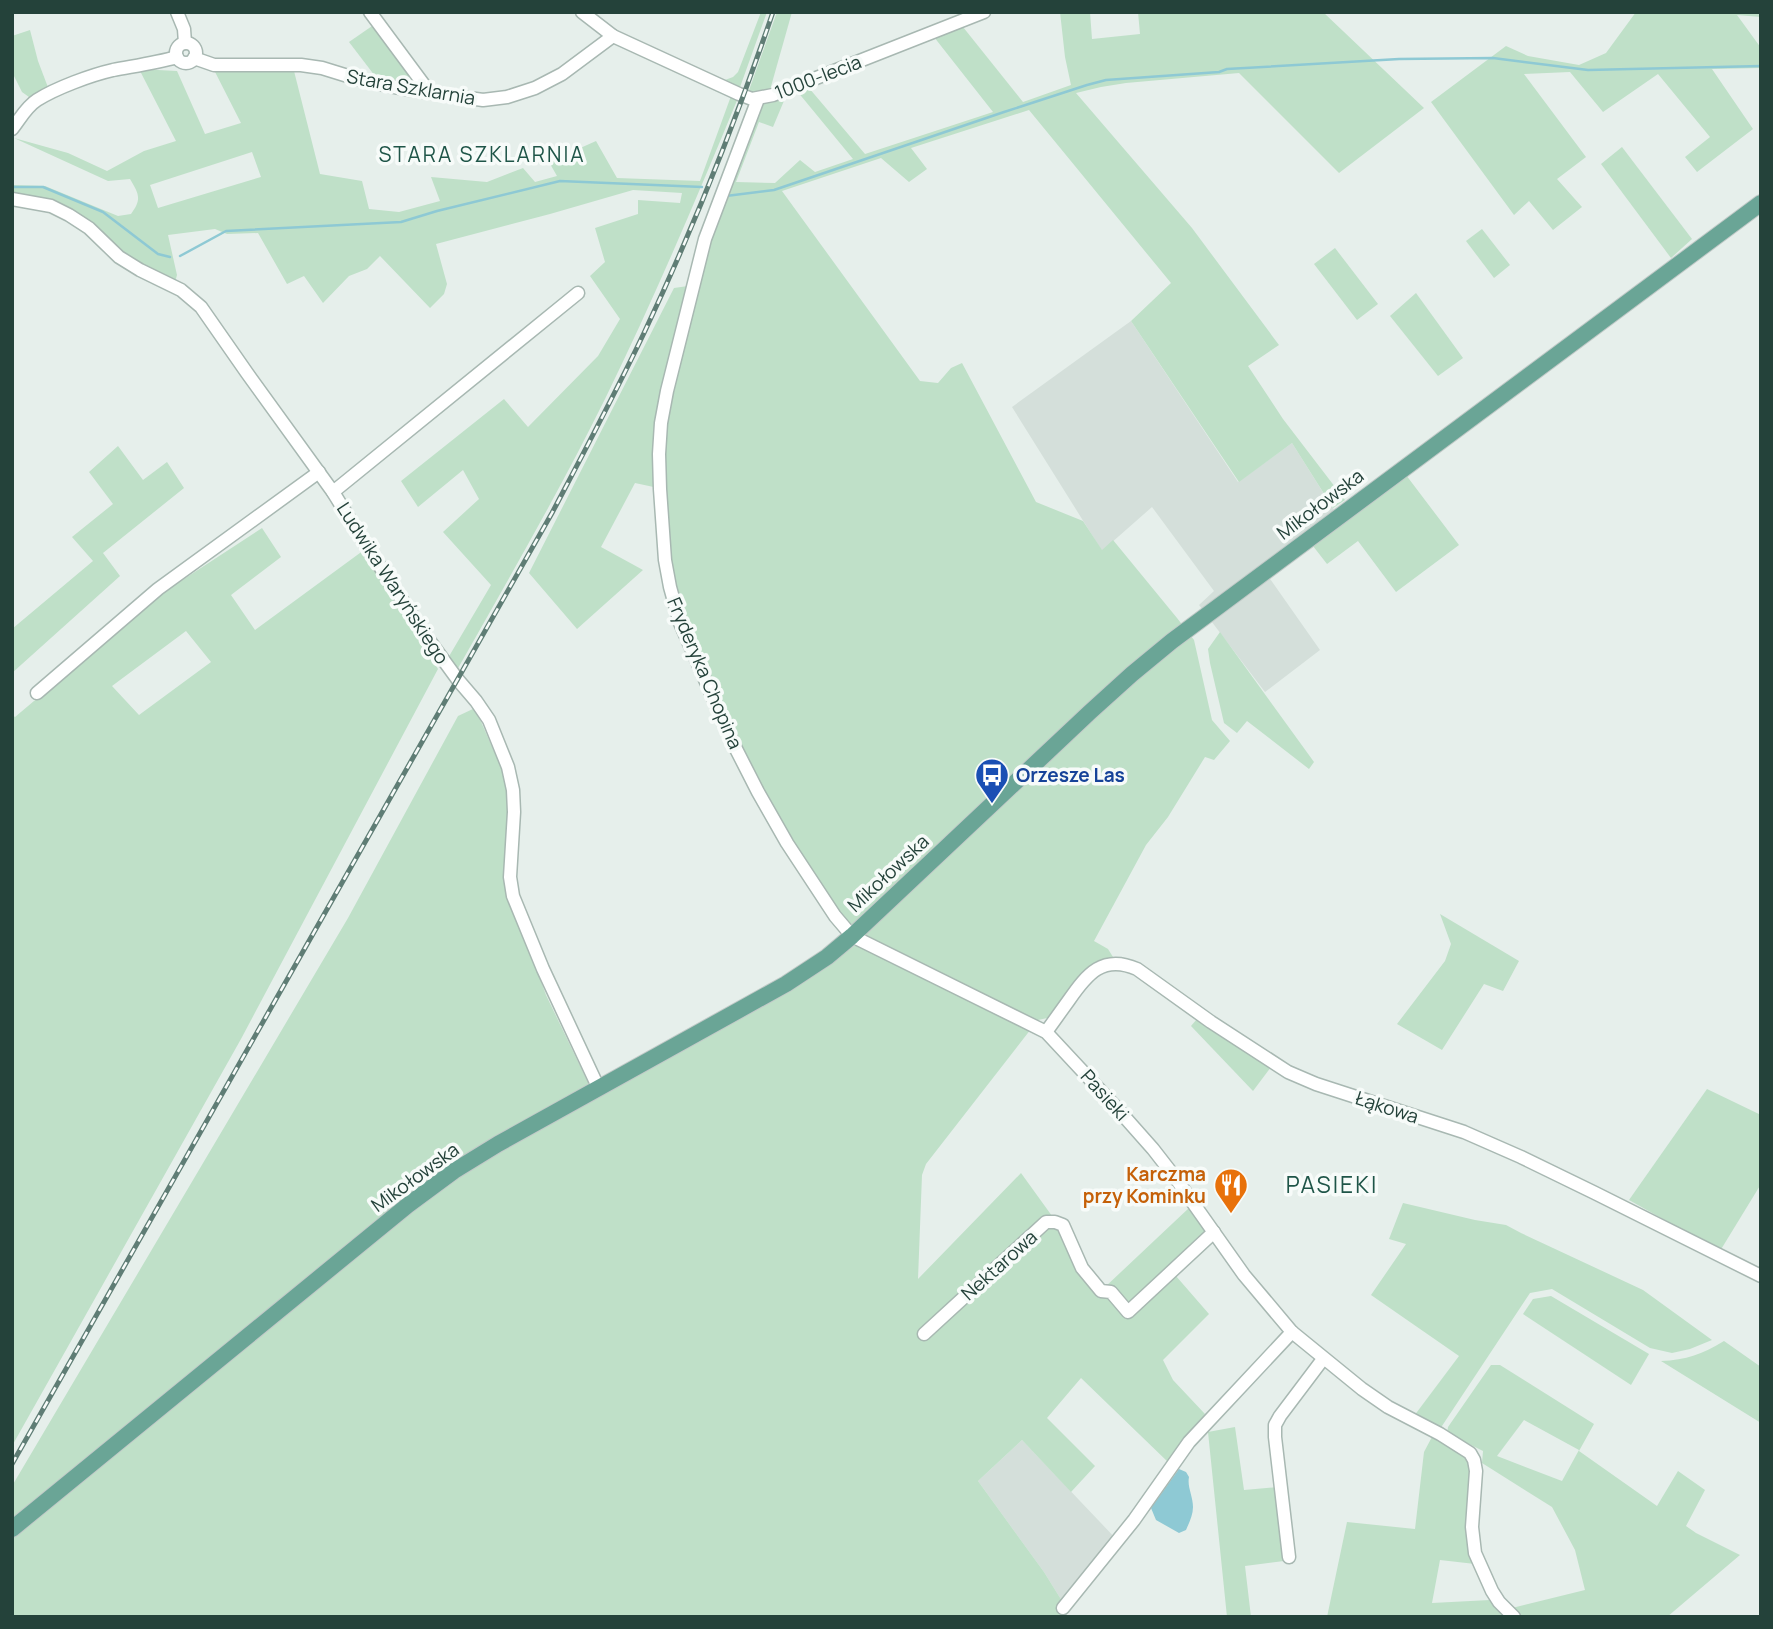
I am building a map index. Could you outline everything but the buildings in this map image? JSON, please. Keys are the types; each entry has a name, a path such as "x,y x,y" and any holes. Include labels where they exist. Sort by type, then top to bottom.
{"main road":[{"name":"Mikołowska","path":"12,1529 408,1205 454,1171 786,984 827,957 1099,704 1172,640 1761,203"}],"street":[{"path":"177,12 184,29 185,43"},
{"path":"370,12 430,93"},
{"name":"1000-lecia","path":"582,12 613,36 750,99 758,99 984,12"},
{"name":"Stara Szklarnia","path":"194,58 214,65 301,65 322,68 377,84 483,100 507,97 536,88 562,74 613,36"},
{"path":"185,43 193,46 195,52 190,62 184,63 176,54 177,48 185,43"},
{"path":"12,129 36,100 63,88 112,70 177,57"},
{"name":"Fryderyka Chopina","path":"758,99 705,239 667,391 659,454 664,546 674,606 733,743 787,843 835,916 852,936"},
{"name":"Ludwika Waryńskiego","path":"12,199 51,206 69,215 89,228 119,257 181,290 201,307 333,492 426,636 482,711 499,743 513,790 510,877 513,896 543,969 599,1089"},
{"path":"333,492 578,293"},
{"path":"37,694 158,589 319,472"},
{"name":"Pasieki","path":"852,936 1046,1032 1153,1150 1252,1285 1292,1332 1323,1359 1388,1407 1470,1453 1476,1471 1472,1527 1475,1553 1492,1591 1514,1617"},
{"name":"Łąkowa","path":"1046,1032 1090,973 1102,966 1125,964 1137,969 1210,1022 1287,1072 1487,1142 1761,1276"},
{"name":"Nektarowa","path":"924,1334 1046,1222 1063,1225 1082,1268 1101,1291 1111,1292 1128,1312 1214,1232"},
{"path":"1063,1608 1134,1521 1189,1442 1292,1332"},
{"path":"1289,1557 1275,1425 1323,1359"}],"shaded area":[{"path":"1131,321 1238,482 1292,443 1336,513 1261,566 1320,650 1265,692 1199,605 1214,591 1152,507 1102,551 1012,407"},
{"path":"1022,1440 1119,1542 1067,1609 1044,1572 978,1481"}],"green space":[{"path":"761,12 767,12 739,90 638,42 725,80 738,72"},
{"path":"777,12 792,12 770,90 759,94 748,93"},
{"path":"1060,12 1090,12 1092,39 1140,34 1138,12 1323,12 1424,108 1339,173 1239,73 1126,83 1076,93 1192,228 1279,345 1248,366 1283,419 1345,500 1333,508 1292,443 1239,482 1131,321 1171,283 1029,110 911,148 927,169 909,182 881,158 782,191 920,381 938,383 951,368 962,363 1036,502 1083,521 1102,550 1113,540 1177,618 1194,640 1212,720 1230,741 1214,760 1205,757 1168,817 1146,845 1094,941 1108,949 1113,957 1109,961 1099,961 1086,971 1052,1017 1038,1020 926,1164 922,1175 918,1279 1021,1173 1104,1288 1190,1207 1209,1230 1169,1268 1209,1314 1163,1360 1173,1380 1205,1414 1169,1463 1081,1378 1047,1418 1095,1466 1071,1492 1022,1440 978,1481 1044,1572 1067,1609 1062,1617 12,1617 12,1486 348,918 458,716 475,708 508,783 506,886 546,995 594,1095 801,984 864,939 835,908 790,837 763,791 715,694 672,586 663,489 635,483 601,547 643,570 577,629 529,573 674,288 695,285 708,240 765,103 786,96 773,127 759,122 736,182 775,183 800,160 815,172 853,159 797,91 809,88 865,154 993,112 934,37 963,27 1023,102 1071,85"},
{"path":"1636,12 1761,12 1761,17 1737,15 1761,48 1761,68 1712,69 1753,129 1697,172 1685,157 1710,137 1658,74 1603,112 1570,72 1524,74 1586,157 1557,179 1582,207 1553,230 1529,201 1514,215 1431,102 1506,46 1528,56 1579,65 1606,53"},
{"path":"375,24 418,86 375,76 349,42"},
{"path":"30,30 49,90 35,97 29,97 22,92 12,72 12,36"},
{"path":"213,68 294,71 320,174 362,181 369,209 399,212 440,201 431,177 487,182 523,168 535,182 557,176 549,162 596,141 617,178 700,181 731,96 738,98 674,250 605,399 457,670 448,658 491,585 443,532 479,499 463,470 418,507 401,481 504,399 528,427 598,356 620,319 590,276 605,262 595,228 638,214 638,200 680,203 682,193 633,190 436,244 447,284 444,294 430,308 380,256 367,269 349,276 323,303 304,276 287,284 258,233 227,234 215,229 168,235 177,275 175,282 144,268 50,202 12,194 12,185 45,186 118,216 131,214 138,196 130,179 108,181 14,138 68,153 107,171 144,151 176,141 139,69 177,71 205,134 241,123","holes":["252,152 261,177 158,208 150,185"]},
{"path":"1622,147 1692,239 1671,258 1601,164"},
{"path":"1482,229 1510,265 1494,278 1466,241"},
{"path":"1335,248 1378,304 1357,320 1314,264"},
{"path":"1416,293 1463,358 1438,376 1390,316"},
{"path":"118,446 143,480 167,462 184,488 103,553 120,576 12,673 12,629 93,561 72,537 113,504 89,472"},
{"path":"1406,475 1459,545 1396,592 1358,541 1327,564 1313,546"},
{"path":"262,528 281,557 231,595 255,630 364,550 438,669 241,1039 12,1446 12,715 15,717 161,594","holes":["186,631 211,662 139,715 112,686"]},
{"path":"1220,632 1314,762 1309,769 1247,721 1237,733 1224,723 1208,649"},
{"path":"1440,914 1519,961 1503,991 1484,984 1442,1050 1397,1024 1445,961 1451,944"},
{"path":"1197,1019 1271,1067 1253,1091 1191,1026"},
{"path":"1707,1089 1761,1115 1761,1184 1720,1251 1629,1200"},
{"path":"1403,1203 1506,1225 1643,1290 1712,1340 1672,1353 1650,1348 1552,1289 1530,1293 1440,1429 1414,1416 1459,1356 1371,1295 1406,1244 1389,1239"},
{"path":"1551,1296 1649,1354 1631,1385 1523,1314 1533,1299"},
{"path":"1724,1341 1761,1367 1761,1423 1661,1361 1694,1356"},
{"path":"1491,1365 1500,1365 1594,1424 1579,1451 1657,1506 1678,1471 1705,1490 1686,1526 1740,1555 1667,1617 1518,1617 1508,1609 1585,1590 1575,1550 1552,1507 1482,1463 1483,1451 1447,1433 1448,1427","holes":["1524,1420 1579,1450 1562,1481 1497,1456"]},
{"path":"1235,1427 1244,1490 1278,1487 1284,1561 1245,1566 1251,1617 1227,1617 1208,1432"},
{"path":"1433,1435 1468,1456 1472,1469 1475,1564 1440,1560 1432,1603 1490,1600 1506,1617 1327,1617 1347,1522 1415,1529 1424,1452"}],"water":[{"path":"1179,1469 1189,1477 1193,1507 1186,1530 1179,1533 1156,1520 1151,1508"}],"waterway":[{"path":"726,196 774,190 1106,80 1219,72 1227,69 1399,59 1493,58 1588,70 1761,66"},
{"path":"180,256 226,231 401,222 560,181 702,187"},
{"path":"12,187 43,187 103,212 158,254 170,257"}],"railway":[{"path":"12,1464 552,513 633,356 680,254 729,134 773,12"}],"place":[{"name":"Orzesze Las","path":"992,805"},
{"name":"Karczma przy Kominku","path":"1231,1215"}],"district":[{"name":"STARA SZKLARNIA","path":"482,154"},
{"name":"PASIEKI","path":"1332,1184"}]}
